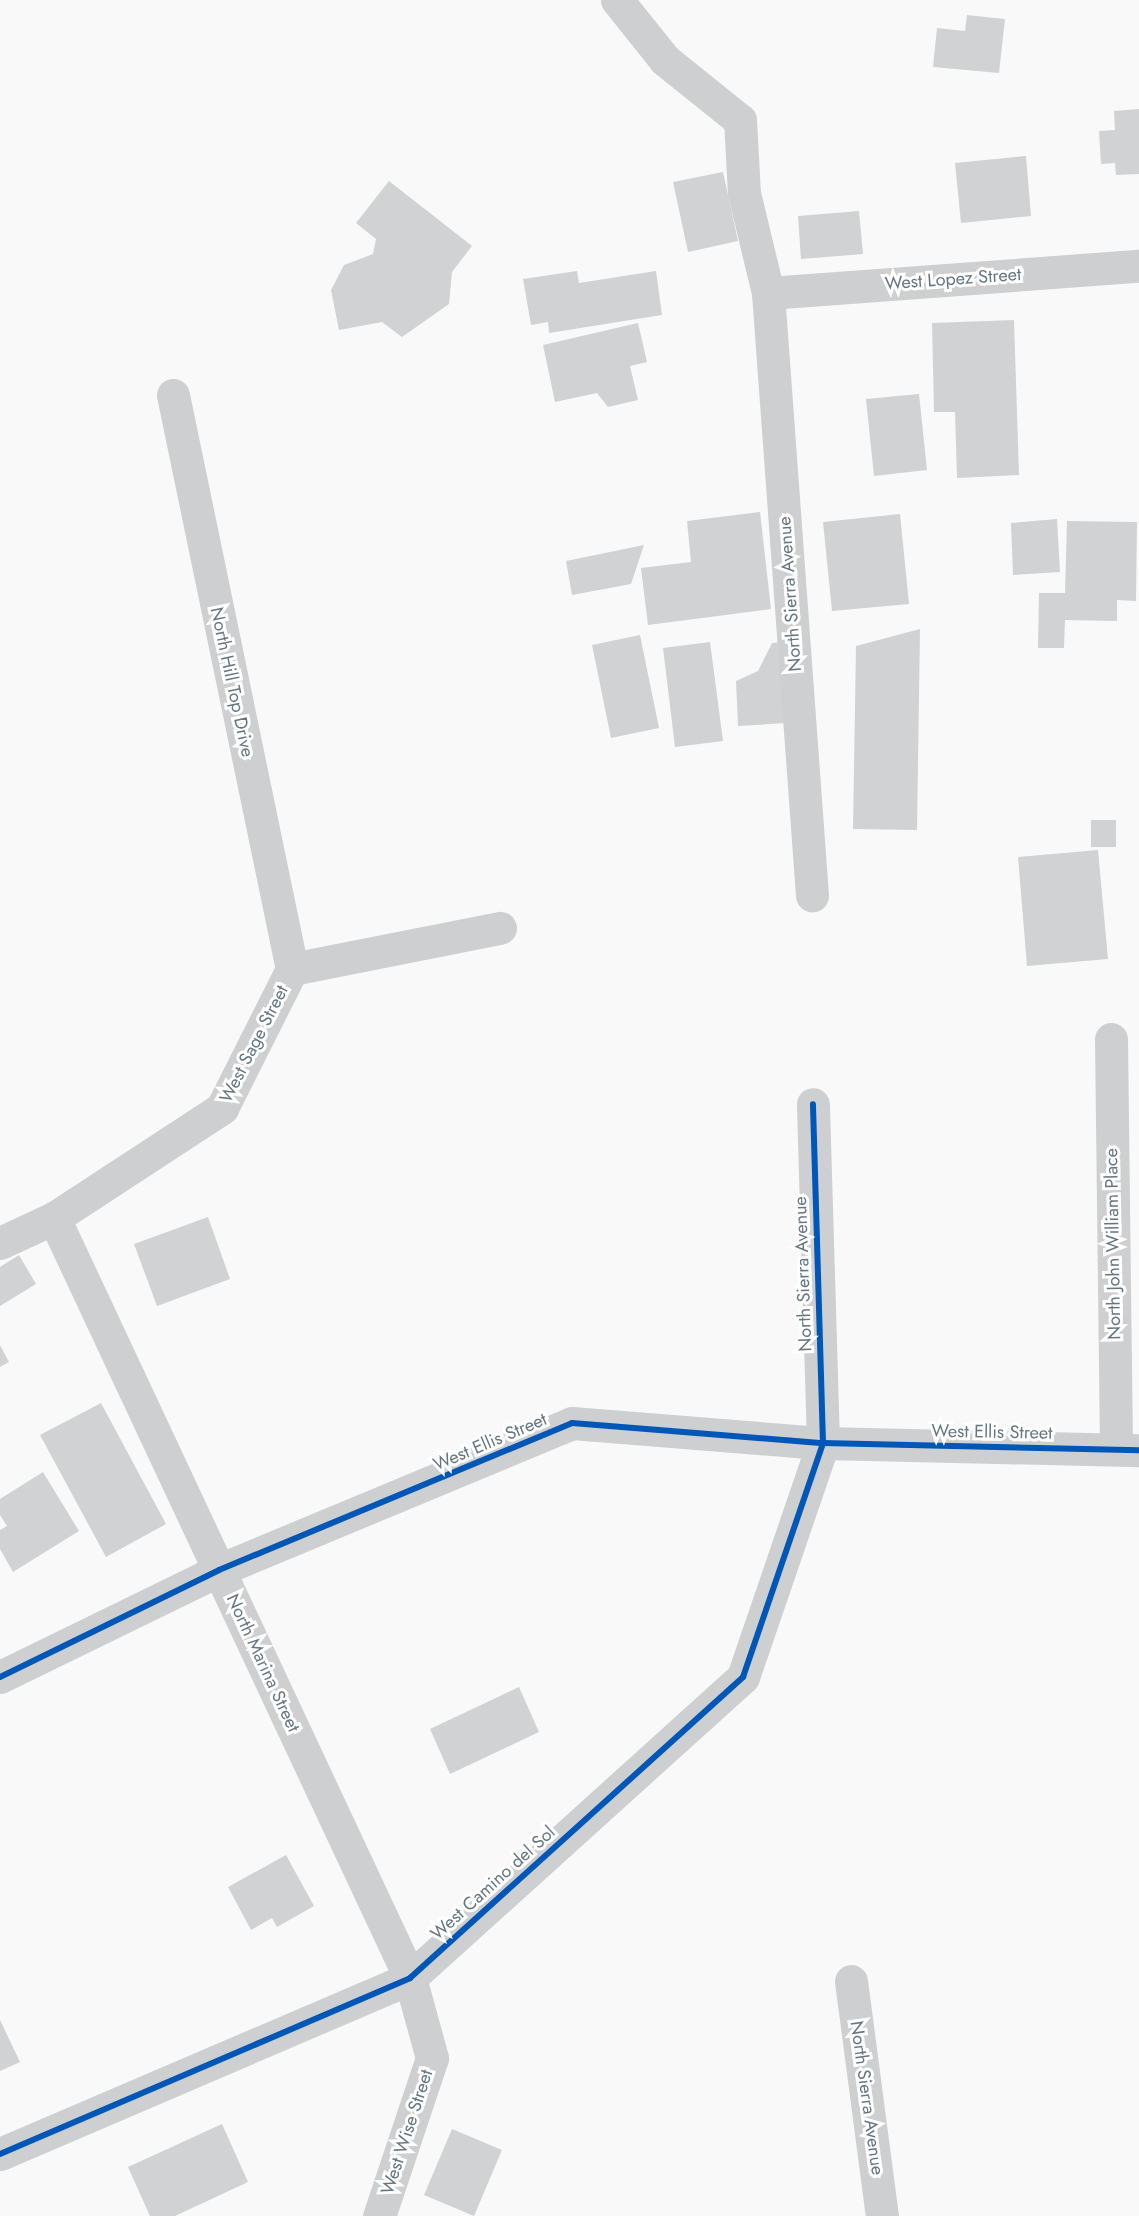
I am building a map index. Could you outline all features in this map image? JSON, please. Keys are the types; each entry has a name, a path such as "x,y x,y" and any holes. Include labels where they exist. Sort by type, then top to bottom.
{"street":[{"name":"North Sierra Avenue","path":"617,0 665,60 740,120 744,193 768,293 812,895"},
{"name":"West Lopez Street","path":"768,293 1139,266"},
{"name":"North Hill Top Drive","path":"173,395 292,969"},
{"name":"West Sage Street","path":"0,1243 54,1218 222,1108 292,969 500,928"},
{"name":"North John William Place","path":"1111,1039 1127,1450"},
{"name":"North Sierra Avenue","path":"813,1104 823,1443"},
{"name":"North Marina Street","path":"54,1218 410,1978"},
{"name":"West Ellis Street","path":"0,1677 219,1570 572,1424 823,1443 1127,1450"},
{"name":"West Camino del Sol","path":"0,2154 410,1978 743,1677 823,1443"},
{"name":"West Wise Street","path":"379,2216 432,2058 410,1978"},
{"name":"North Sierra Avenue","path":"851,1981 882,2216"}],"building":[{"path":"967,15 1005,19 999,73 933,67 937,28 965,31"},
{"path":"1139,109 1139,174 1116,175 1115,163 1101,164 1099,131 1115,130 1114,111"},
{"path":"1026,156 1031,216 961,223 955,163"},
{"path":"723,172 738,241 688,252 673,182"},
{"path":"389,181 472,246 452,272 449,304 402,337 382,322 339,330 331,290 344,265 373,254 376,239 356,223"},
{"path":"859,211 863,254 801,259 798,216"},
{"path":"577,271 579,283 656,271 662,315 549,333 548,322 531,325 523,279"},
{"path":"1014,320 1019,475 957,478 955,412 934,412 932,323"},
{"path":"638,323 647,362 630,366 638,400 608,407 597,393 555,402 543,345"},
{"path":"919,394 927,470 874,476 866,399"},
{"path":"760,512 771,609 648,625 641,568 691,562 687,521"},
{"path":"900,514 909,604 832,611 823,522"},
{"path":"1057,519 1060,572 1013,575 1011,523"},
{"path":"1067,521 1137,522 1136,601 1117,600 1117,621 1065,620 1064,648 1038,648 1039,593 1065,593"},
{"path":"644,545 631,584 572,595 566,561"},
{"path":"920,629 917,830 853,829 856,646"},
{"path":"640,635 659,728 611,738 592,645"},
{"path":"710,642 723,741 675,747 663,648"},
{"path":"782,642 786,723 738,726 736,681 758,671 772,643"},
{"path":"1091,820 1116,820 1116,847 1091,847"},
{"path":"1098,850 1108,959 1027,966 1018,857"},
{"path":"208,1217 230,1279 157,1306 134,1244"},
{"path":"19,1255 36,1284 0,1306 0,1267"},
{"path":"0,1345 9,1362 0,1367"},
{"path":"101,1403 166,1524 106,1557 40,1435"},
{"path":"43,1472 79,1531 13,1572 0,1549 0,1530 7,1526 0,1515 0,1499"},
{"path":"519,1687 539,1732 450,1774 430,1729"},
{"path":"286,1855 314,1906 277,1927 272,1918 251,1930 228,1887"},
{"path":"0,2020 20,2062 0,2071"},
{"path":"222,2124 248,2182 175,2216 150,2216 128,2167"},
{"path":"452,2129 502,2150 474,2216 424,2195"}],"cycle path":[{"path":"0,2154 410,1978 743,1677 823,1443 813,1104"},
{"path":"0,1677 219,1570 572,1423 823,1443 1139,1450"}]}
